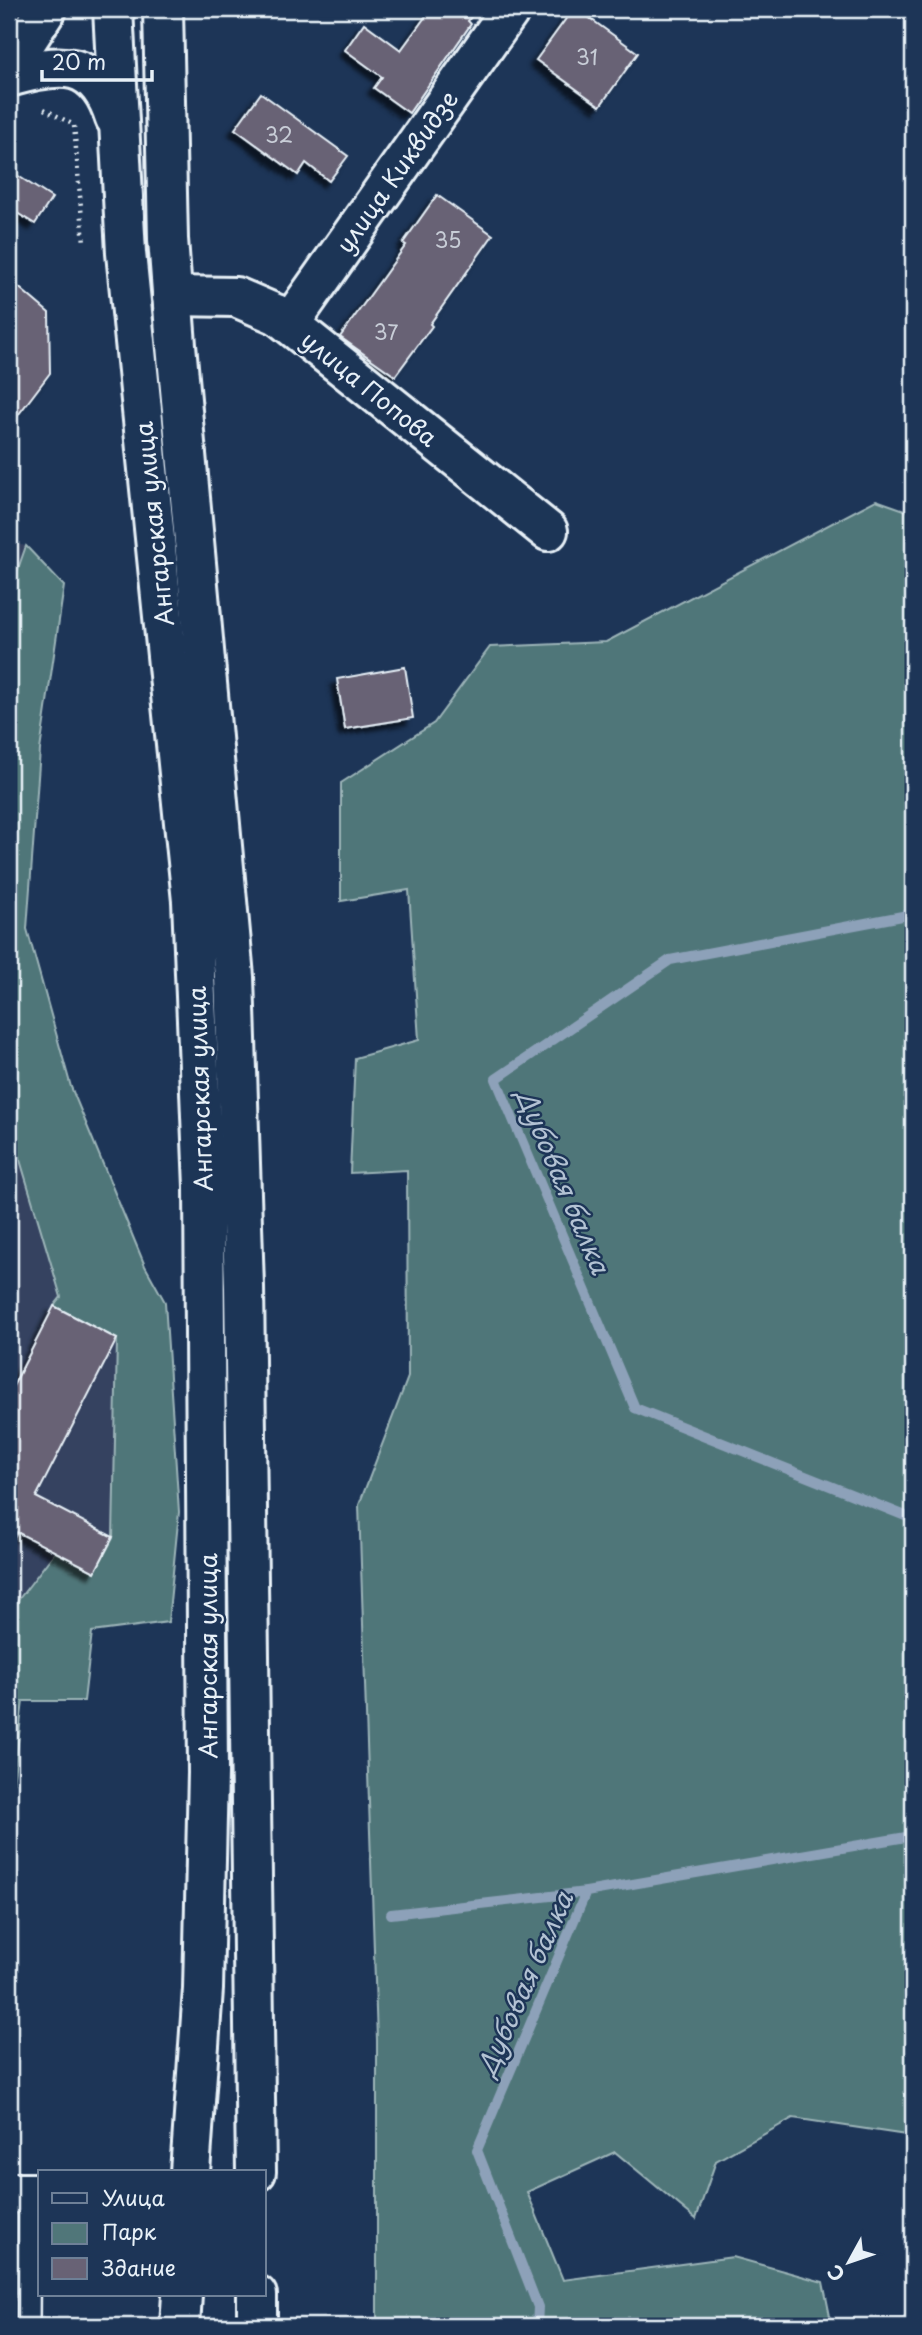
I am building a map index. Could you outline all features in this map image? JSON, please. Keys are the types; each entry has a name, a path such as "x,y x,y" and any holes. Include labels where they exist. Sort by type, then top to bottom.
{"main road":[{"path":"9,68 47,9"},
{"name":"Ангарская улица","path":"113,9 126,253 192,901 204,1187 208,1773 203,1989 190,2170"},
{"name":"Ангарская улица","path":"163,9 168,239 172,296 234,977 244,1287 256,2170"},
{"name":"улица Киквидзе","path":"278,315 290,323 511,9"},
{"path":"9,77 42,68 65,67 87,74 104,92 119,130"},
{"name":"улица Попова","path":"172,296 236,297 278,315 548,531"},
{"path":"180,2326 182,2296"},
{"path":"257,2296 257,2326"}],"lane":[{"path":"26,2193 28,2326"}],"path":[{"path":"41,107 74,125 85,248"}],"shaded area":[{"path":"9,542 26,546 9,594"},
{"path":"9,1123 62,1297 55,1306 117,1339 113,1537 95,1572 55,1552 9,1612"}],"green space":[{"path":"876,500 913,513 913,2136 793,2118 716,2161 696,2219 615,2152 527,2192 563,2280 733,2257 823,2282 832,2326 704,2326 695,2321 694,2326 377,2326 377,2040 359,1505 408,1377 407,1170 350,1173 355,1058 419,1040 409,890 341,901 341,783 434,723 490,647 606,642"},
{"path":"26,546 64,586 40,750 27,929 71,1087 145,1266 165,1302 179,1512 168,1622 92,1632 84,1701 23,1701 9,1818 9,1612 55,1552 95,1572 113,1538 117,1339 54,1306 61,1297 9,1123 9,594"}],"building":[{"path":"431,9 477,9 468,21 471,24 409,113 374,88 382,77 345,50 364,23 401,50"},
{"path":"573,9 577,9 638,53 600,106 536,60"},
{"path":"261,93 348,156 329,181 306,163 298,175 235,129"},
{"path":"9,170 52,198 35,224 9,208"},
{"path":"437,195 493,235 395,376 340,337 406,245 403,243"},
{"path":"9,279 49,313 50,373 9,427"},
{"path":"405,667 413,718 345,729 337,679"},
{"path":"54,1306 117,1339 36,1497 113,1537 95,1572 17,1532 9,1549 9,1394"}],"waterway":[{"name":"Дубовая балка","path":"913,914 670,960 496,1079 635,1408 913,1519"},
{"name":"Дубовая балка","path":"537,2326 538,2307 477,2150 586,1892 912,1836 913,1831"},
{"path":"391,1914 586,1892"}]}
